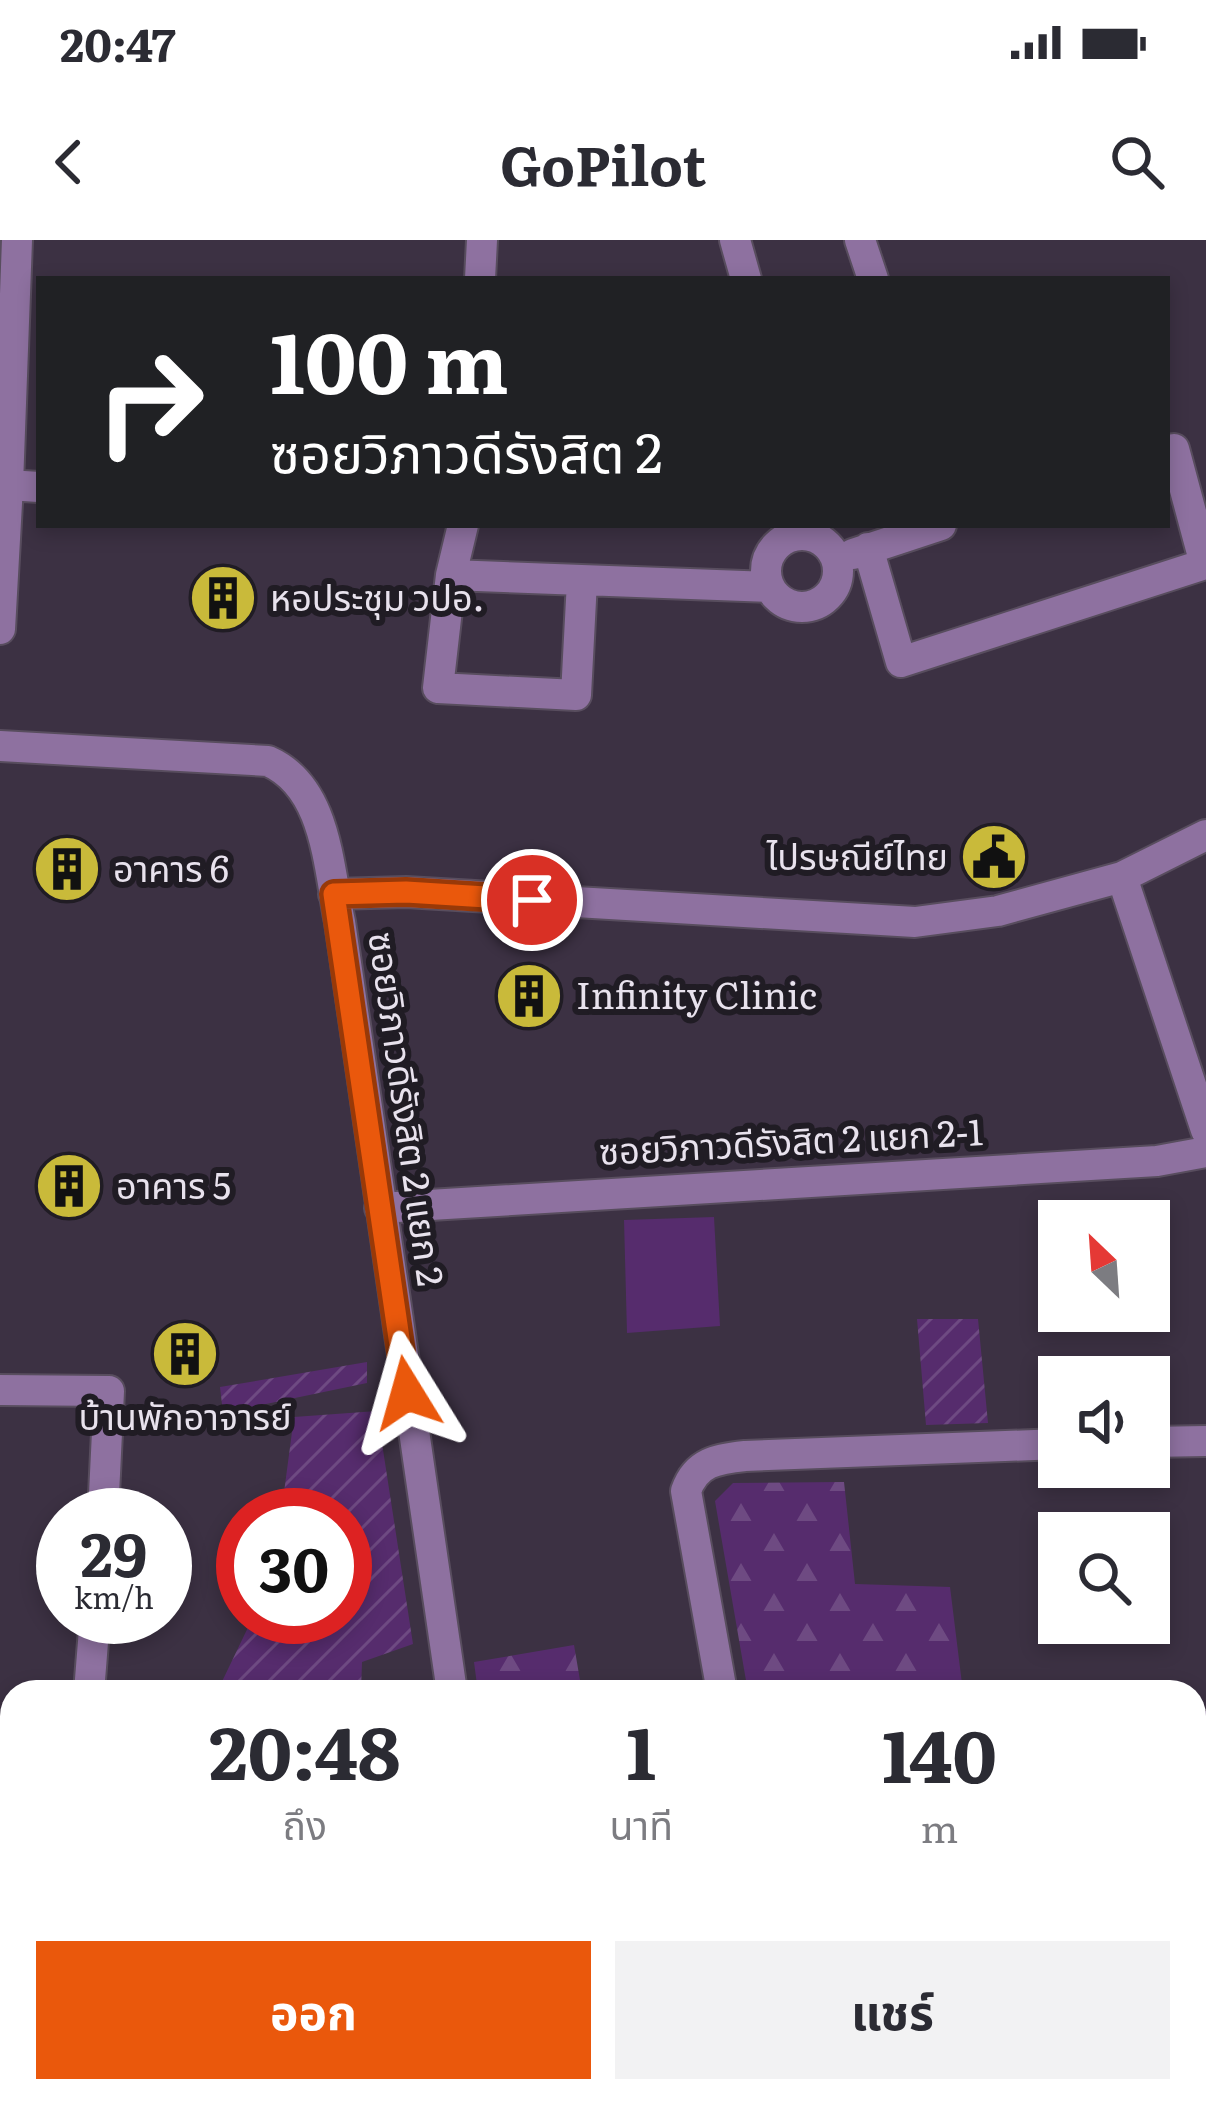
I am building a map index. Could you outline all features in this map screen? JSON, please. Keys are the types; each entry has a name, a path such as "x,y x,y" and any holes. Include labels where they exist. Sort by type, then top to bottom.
{"street":[{"path":"0,629 23,486 17,240"},
{"path":"480,276 482,240"},
{"path":"735,240 745,276"},
{"path":"860,240 872,276"},
{"path":"868,548 901,662 1161,578 1204,564 1174,449 1170,450"},
{"path":"462,528 438,688 575,695 582,580"},
{"path":"836,560 931,528"},
{"path":"799,530 822,540 836,560 836,583 821,602 810,606 785,604 769,587 766,563 770,552 799,530"},
{"path":"452,575 769,587"},
{"name":"ซอยวิภาวดีรังสิต 2 แยก 2","path":"0,746 268,761 303,789 315,813 334,894 450,1680"},
{"path":"334,894 406,892 915,922 998,911 1122,877 1206,835"},
{"path":"1122,877 1206,1130"},
{"name":"ซอยวิภาวดีรังสิต 2 แยก 2-1","path":"380,1208 1156,1160 1206,1152"},
{"path":"0,1390 109,1391 105,1488"},
{"path":"1170,1442 1206,1441"},
{"path":"720,1680 686,1491 691,1476 702,1466 745,1456 1038,1445"},
{"path":"90,1680 93,1644"}],"green space":[{"path":"714,1217 720,1326 627,1333 624,1220"},
{"path":"917,1319 978,1319 988,1423 926,1425"},
{"path":"367,1362 367,1383 223,1413 220,1387"},
{"path":"377,1411 413,1644 362,1662 361,1680 223,1680 240,1644 372,1644 372,1488 285,1488 294,1417"},
{"path":"844,1482 855,1584 950,1587 962,1680 746,1680 715,1501 733,1483"},
{"path":"574,1645 580,1680 476,1680 474,1662"}],"place":[{"name":"หอประชุม วปอ.","path":"223,598"},
{"name":"ไปรษณีย์ไทย","path":"994,857"},
{"name":"อาคาร 6","path":"67,869"},
{"name":"Infinity Clinic","path":"529,996"},
{"name":"อาคาร 5","path":"69,1186"},
{"name":"บ้านพักอาจารย์","path":"185,1354"}],"route":[{"path":"407,1393 334,894 406,892 532,900"}]}
